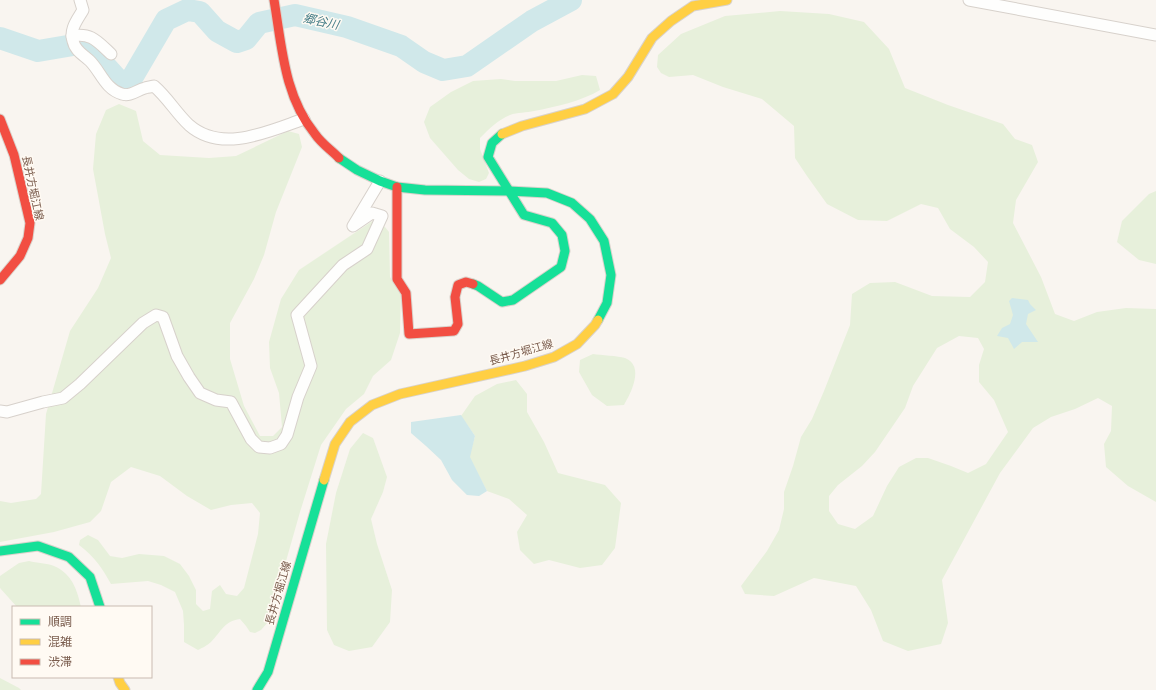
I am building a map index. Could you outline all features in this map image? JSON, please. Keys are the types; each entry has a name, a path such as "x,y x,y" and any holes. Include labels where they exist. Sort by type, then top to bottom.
{"main road":[{"name":"長井方堀江線","path":"257,690 268,672 335,444 350,422 372,405 400,394 525,366 554,357 577,344 595,325 607,303 611,275 604,241 590,219 572,203 547,193 425,190 397,187 357,170 340,159 315,135 296,105 287,79 274,0"},
{"path":"397,187 397,280 406,293 409,334 454,331 458,324 455,297 458,285 466,282 478,286 502,302 513,300 561,267 565,251 562,234 552,222 524,215 488,157 492,143 503,133 522,126 585,109 613,94 628,77 652,38 671,21 693,6 727,0"},
{"name":"長井方堀江線","path":"0,119 14,155 30,224 28,238 20,256 0,280"},
{"path":"0,551 38,546 69,556 90,577 100,606"},
{"path":"118,678 120,684 125,690"}],"street":[{"path":"80,0 83,10 75,22 72,32 72,41 78,52 90,62 104,82 113,90 123,95 133,93 145,87 154,86 163,93 190,125 204,135 224,139 242,138 276,129 304,119"},
{"path":"969,0 1156,35"},
{"path":"72,36 86,35 96,40 111,54"},
{"path":"0,411 7,412 63,398 80,384 143,323 156,315 163,317 178,356 189,377 200,393 216,400 231,402 251,439 259,447 270,448 281,444 287,435 298,397 311,366 297,315 343,265 367,249 382,216 372,213 353,226 380,181"}],"green space":[{"path":"780,11 829,14 864,22 889,49 905,88 1003,124 1015,139 1032,145 1038,162 1016,200 1013,223 1041,277 1055,314 1074,321 1097,312 1126,308 1156,309 1156,502 1128,486 1106,467 1104,444 1111,431 1112,406 1098,398 1075,409 1051,417 1033,428 1000,473 942,580 948,623 941,644 908,651 883,641 871,610 856,586 814,578 774,596 745,594 741,586 767,551 779,530 784,509 784,492 801,437 812,419 850,325 852,294 870,283 895,282 932,296 970,297 985,282 988,262 974,247 950,229 938,208 921,204 887,221 858,220 827,204 795,158 794,126 762,99 723,87 693,75 669,77 661,73 657,67 658,55 681,34 725,16","holes":["959,336 978,338 984,349 979,365 979,382 994,400 1008,432 986,464 968,473 928,458 916,458 899,467 887,486 873,516 855,529 838,524 829,511 829,496 838,485 862,466 875,452 905,408 913,386 937,348"]},
{"path":"582,75 596,76 600,90 568,103 531,112 510,115 490,128 480,138 480,149 489,173 486,179 479,182 469,179 458,170 430,138 424,122 430,107 451,92 473,81 501,79 515,81 556,81"},
{"path":"119,104 136,111 143,141 160,155 209,158 236,156 288,131 299,134 302,147 276,212 264,255 254,279 230,323 230,359 244,406 260,436 273,436 282,427 279,393 270,368 269,342 281,299 299,270 374,220 385,227 389,232 390,277 401,294 400,333 391,360 373,376 364,394 346,409 321,445 269,621 261,630 255,633 250,632 240,619 230,622 210,643 198,650 184,642 183,611 175,592 161,585 148,581 111,584 98,563 79,545 80,540 88,535 98,540 110,556 122,558 139,554 164,556 180,564 189,576 196,590 196,604 203,611 210,609 212,591 220,585 226,594 237,596 244,588 258,534 260,513 252,503 231,505 211,510 187,496 160,476 131,467 111,482 101,511 90,522 54,532 0,542 0,501 11,503 36,499 41,494 46,414 70,331 98,288 111,258 93,169 96,134 106,110"},
{"path":"1156,191 1156,264 1139,260 1117,242 1122,221 1149,194"},
{"path":"593,354 625,358 631,362 634,367 635,380 624,405 607,406 592,395 579,372 580,360"},
{"path":"516,380 527,394 527,412 544,442 558,473 605,485 621,503 615,548 602,565 580,568 549,560 534,564 520,550 517,532 527,515 509,499 487,491 469,457 475,436 461,416 475,396 497,384"},
{"path":"363,433 373,438 387,477 383,492 371,519 377,544 392,590 390,622 372,647 349,651 334,645 327,630 326,544 336,493 350,449"},
{"path":"29,561 51,565 60,569 73,583 78,594 81,606 16,606 0,588 0,576 19,563"},
{"path":"0,678 19,688 21,690 0,690"}],"water":[{"path":"1012,298 1028,300 1036,310 1028,314 1026,324 1038,342 1022,342 1014,349 1008,338 997,336 1002,328 1010,324 1013,315 1009,301"},
{"path":"461,415 475,436 470,457 487,491 479,496 467,495 452,480 441,460 411,433 411,422"}],"waterway":[{"name":"郷谷川","path":"0,38 38,51 85,43 121,83 132,78 166,20 187,10 200,12 217,31 237,42 246,39 259,23 295,15 347,27 401,46 424,62 443,70 467,66 532,21 571,0"}],"traffic: fast":[{"path":"473,284 502,302 513,300 561,267 565,251 562,235 552,223 524,215 488,157 492,143 502,134"},
{"path":"339,158 357,170 397,187 425,190 547,193 572,203 590,219 604,241 611,275 607,303 598,320"},
{"path":"257,690 268,672 324,480"},
{"path":"0,551 38,546 69,557 90,577 100,606"}],"traffic: slow":[{"path":"502,134 522,126 585,109 613,94 628,77 652,38 671,21 693,6 727,0"},
{"path":"324,480 335,444 350,422 372,405 400,394 525,366 554,357 577,344 598,320"},
{"path":"118,678 125,690"}],"traffic: jam":[{"path":"274,0 282,53 297,104 317,137 339,158"},
{"path":"0,119 14,155 30,223 28,238 20,256 0,280"},
{"path":"397,187 397,279 406,293 409,334 454,331 458,324 455,297 458,285 466,282 473,284"}]}
